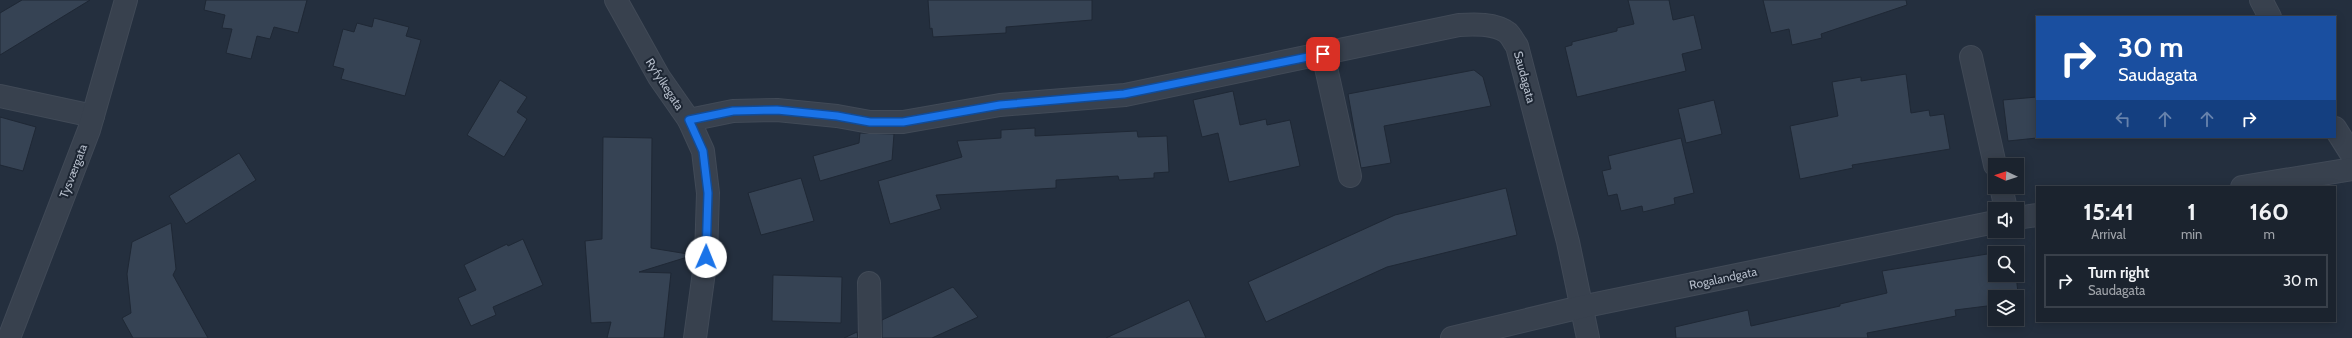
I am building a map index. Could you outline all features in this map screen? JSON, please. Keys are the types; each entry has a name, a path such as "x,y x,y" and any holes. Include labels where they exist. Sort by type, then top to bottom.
{"street":[{"path":"110,0 124,10"},
{"name":"Ryfylkegata","path":"616,0 659,77 689,120 703,151 708,193 706,257 695,338"},
{"path":"2262,0 2270,16"},
{"name":"Tysværgata","path":"9,338 93,116 124,10"},
{"name":"Saudagata","path":"689,120 733,111 777,110 837,116 870,122 903,122 1000,105 1124,94 1459,25 1478,24 1508,33 1517,46 1568,242 1588,338"},
{"path":"1323,54 1350,176"},
{"path":"1971,57 1993,158"},
{"path":"0,96 93,116"},
{"path":"2336,130 2352,155"},
{"path":"2248,186 2352,169"},
{"path":"2024,217 2036,215"},
{"name":"Rogalandgata","path":"1452,338 1581,307 1988,223"},
{"path":"869,283 870,338"}],"building":[{"path":"22,0 90,0 0,55 0,13"},
{"path":"206,0 307,0 298,33 274,27 270,39 257,36 251,59 226,53 232,29 222,28 225,15 204,10"},
{"path":"928,0 1092,0 1092,20 1006,27 1006,33 933,37 932,28 930,29"},
{"path":"1628,0 1669,0 1673,20 1694,15 1702,49 1682,54 1686,71 1577,97 1565,47 1572,45 1572,42 1617,31 1617,28 1634,24"},
{"path":"1763,0 1906,0 1907,5 1821,34 1822,38 1792,45 1789,29 1771,33"},
{"path":"374,18 409,27 406,36 421,40 405,96 341,79 344,69 333,66 343,29 354,32 357,23 372,27"},
{"path":"1474,70 1483,77 1491,106 1384,126 1391,163 1361,168 1348,94"},
{"path":"1906,74 1911,113 1929,110 1930,116 1944,114 1950,149 1852,165 1853,168 1800,179 1790,126 1838,116 1832,82 1861,77 1861,81"},
{"path":"500,80 527,97 517,112 527,119 504,157 467,135"},
{"path":"1233,91 1240,125 1266,119 1267,125 1290,120 1300,166 1229,182 1218,133 1202,137 1193,100"},
{"path":"2036,97 2037,138 2008,141 2003,100"},
{"path":"1714,100 1722,134 1686,143 1678,109"},
{"path":"0,117 36,127 23,171 0,165"},
{"path":"1035,128 1035,136 1137,131 1138,137 1167,136 1169,172 1154,173 1154,178 1119,180 1118,176 1056,180 1056,188 936,195 941,209 890,224 878,181 962,157 957,141 1001,138 1001,130"},
{"path":"860,133 894,134 892,160 820,181 813,156 859,143"},
{"path":"603,137 652,138 651,248 694,255 639,272 671,273 664,338 607,338 611,322 591,323 585,241 602,239"},
{"path":"1681,138 1694,193 1674,198 1675,204 1643,212 1642,206 1621,211 1617,194 1608,196 1602,171 1611,169 1608,156"},
{"path":"239,153 256,180 186,224 169,196"},
{"path":"801,178 814,221 761,235 748,193"},
{"path":"1506,188 1517,235 1387,267 1266,322 1248,282 1395,215"},
{"path":"171,223 176,269 173,275 208,338 133,338 122,318 131,313 127,274 132,242"},
{"path":"523,239 543,285 493,307 496,315 471,326 458,298 476,290 464,265 507,244 508,246"},
{"path":"1988,254 1988,282 2017,282 2018,290 1988,290 1988,306 1955,310 1956,316 1867,333 1868,338 1676,338 1675,327 1748,310 1751,326 1840,306 1840,304 1887,293 1882,271"},
{"path":"773,275 842,277 841,323 772,321"},
{"path":"953,287 978,317 932,338 882,338 882,320"},
{"path":"1189,300 1206,338 1106,338"},
{"path":"857,332 858,338 844,338"}],"route":[{"path":"706,257 708,193 703,151 689,120 733,111 777,110 837,116 870,122 903,122 1000,105 1124,94 1323,54"}]}
